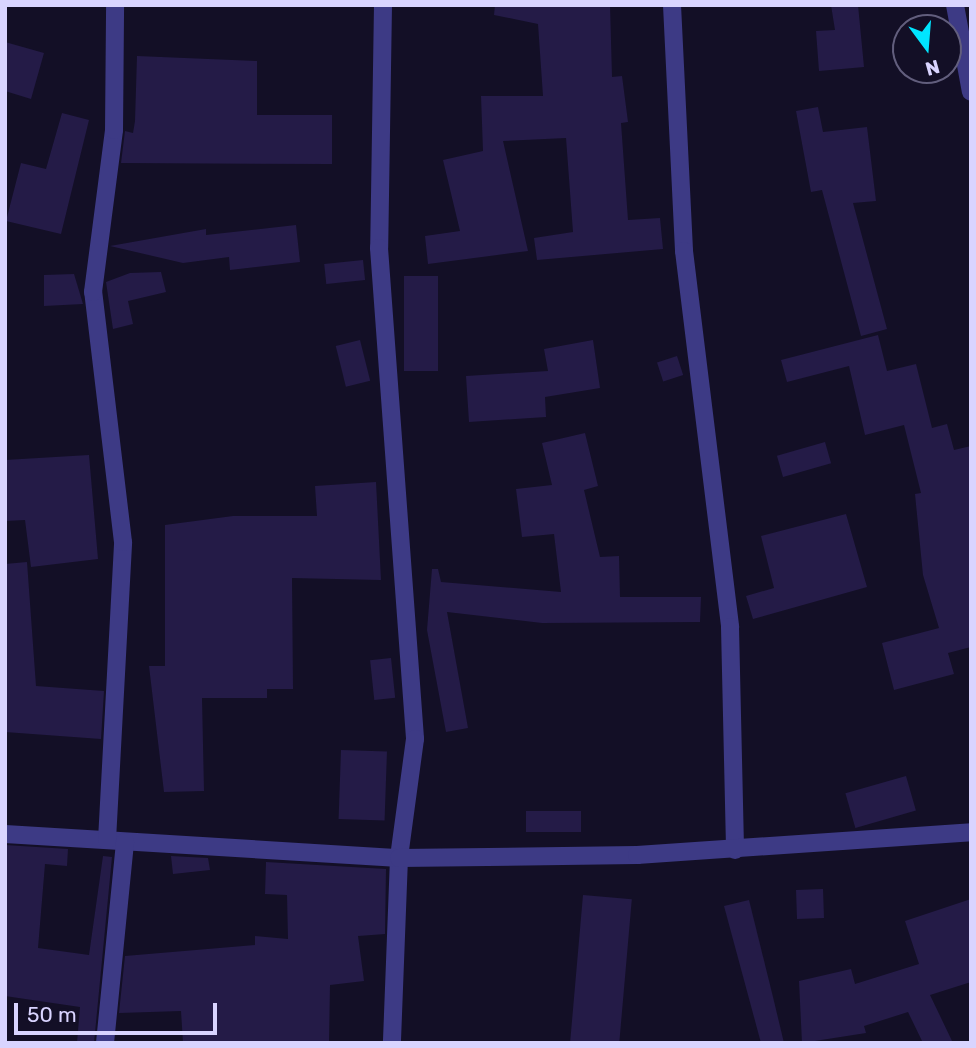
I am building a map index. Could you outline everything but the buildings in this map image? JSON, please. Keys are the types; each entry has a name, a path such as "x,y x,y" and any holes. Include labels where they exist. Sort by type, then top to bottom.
{"street":[{"path":"106,1043 116,841 122,542 93,292 114,130 115,5"},
{"path":"383,5 379,248 415,739 399,858 392,1043"},
{"path":"672,5 684,251 730,627 735,850"},
{"path":"955,5 971,92"},
{"path":"5,834 399,858 735,850 971,832"}]}
